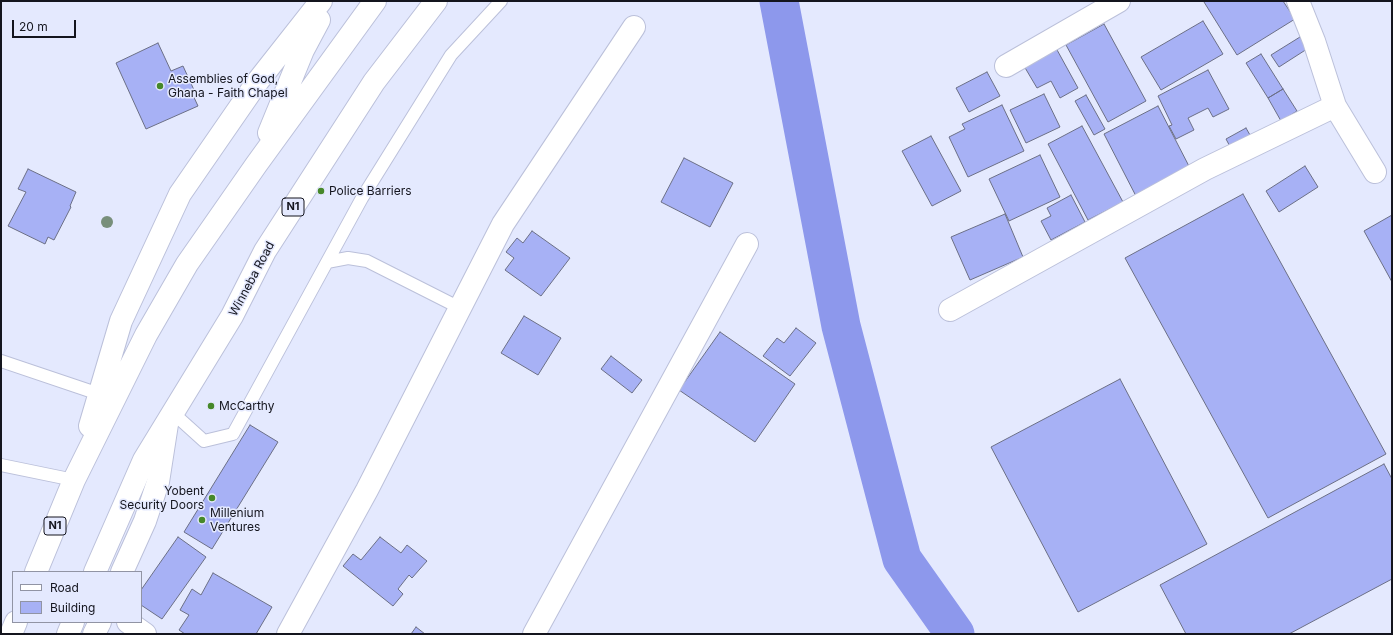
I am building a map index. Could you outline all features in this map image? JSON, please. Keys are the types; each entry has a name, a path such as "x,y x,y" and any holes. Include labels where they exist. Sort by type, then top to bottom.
{"main road":[{"path":"74,480 121,321 180,194 258,81 321,1"},
{"name":"N1","path":"36,571 74,480 146,335 187,264 256,165 303,50 329,1"},
{"path":"256,165 375,1"},
{"name":"Winneba Road","path":"95,571 144,460 232,316 270,244 374,82 436,1"},
{"path":"1006,66 1119,1"},
{"path":"1298,1 1314,41 1335,106 1375,172"},
{"path":"288,634 367,490 503,224 634,27"},
{"path":"950,310 1205,169 1335,106"},
{"path":"534,634 747,244"},
{"path":"122,571 145,521 158,482 170,418"},
{"path":"11,634 16,623"},
{"path":"68,634 73,623"},
{"path":"94,634 100,623"},
{"path":"129,623 145,634"}],"lane":[{"path":"170,418 204,441 233,434 362,198 451,54 501,1"},
{"path":"327,262 348,258 367,261 460,308"},
{"path":"1,361 99,394"},
{"path":"1,465 74,480"}],"building":[{"path":"1283,1 1295,19 1237,55 1204,2"},
{"path":"1203,21 1223,54 1161,90 1141,57"},
{"path":"1104,24 1146,101 1108,122 1066,45"},
{"path":"1300,37 1307,49 1279,67 1271,55"},
{"name":"Assemblies of God, Ghana - Faith Chapel","path":"158,43 171,71 183,66 194,90 191,91 198,106 146,129 116,63"},
{"path":"1056,48 1078,88 1060,98 1051,81 1037,88 1024,66"},
{"path":"1261,54 1283,89 1268,98 1246,63"},
{"path":"1208,70 1229,109 1213,117 1208,108 1188,118 1194,130 1176,139 1169,126 1172,125 1158,96"},
{"path":"987,72 1000,96 969,112 956,88"},
{"path":"1283,89 1297,111 1281,121 1268,98"},
{"path":"1044,94 1060,127 1026,143 1010,110"},
{"path":"1086,95 1105,129 1094,135 1075,101"},
{"path":"1002,105 1024,151 968,177 949,137 965,129 962,124"},
{"path":"1158,106 1192,172 1138,200 1104,134"},
{"path":"1082,126 1123,202 1088,220 1048,144"},
{"path":"1246,128 1254,142 1234,154 1226,139"},
{"path":"931,136 961,191 932,206 902,151"},
{"path":"1040,155 1060,197 1009,221 989,179"},
{"path":"684,158 733,183 710,227 661,202"},
{"path":"1305,166 1318,187 1279,212 1266,191"},
{"path":"28,169 76,192 70,206 71,207 54,240 48,237 45,244 8,226 26,192 18,189"},
{"path":"1243,194 1386,454 1268,518 1125,258"},
{"path":"1071,195 1085,222 1051,240 1041,221 1051,216 1047,208"},
{"path":"1005,214 1023,257 970,280 951,237"},
{"path":"1392,215 1392,282 1364,231"},
{"path":"532,231 570,258 541,296 505,270 514,258 506,252 517,238 523,243"},
{"path":"524,316 561,338 538,375 501,353"},
{"path":"796,328 816,343 790,376 763,356 777,338 784,343"},
{"path":"720,332 795,384 755,442 679,390"},
{"path":"611,356 642,380 632,393 601,369"},
{"path":"1120,379 1207,544 1078,612 991,447"},
{"path":"250,425 278,442 212,549 184,532"},
{"path":"1384,464 1392,479 1392,579 1289,634 1186,634 1160,585"},
{"path":"178,537 206,557 162,619 142,606 142,589"},
{"path":"380,537 401,553 407,545 427,561 412,578 409,575 398,589 403,594 393,606 343,566 353,554 361,560"},
{"path":"213,573 272,607 256,634 185,634 179,630 189,615 180,610 192,589 201,595"},
{"path":"416,627 425,634 411,634"}],"waterway":[{"path":"779,1 841,326 902,559 955,634"}],"place":[{"name":"Assemblies of God, Ghana - Faith Chapel","path":"160,86"},
{"name":"Police Barriers","path":"321,191"},
{"name":"McCarthy","path":"211,406"},
{"name":"Yobent Security Doors","path":"212,498"},
{"name":"Millenium Ventures","path":"202,520"}]}
